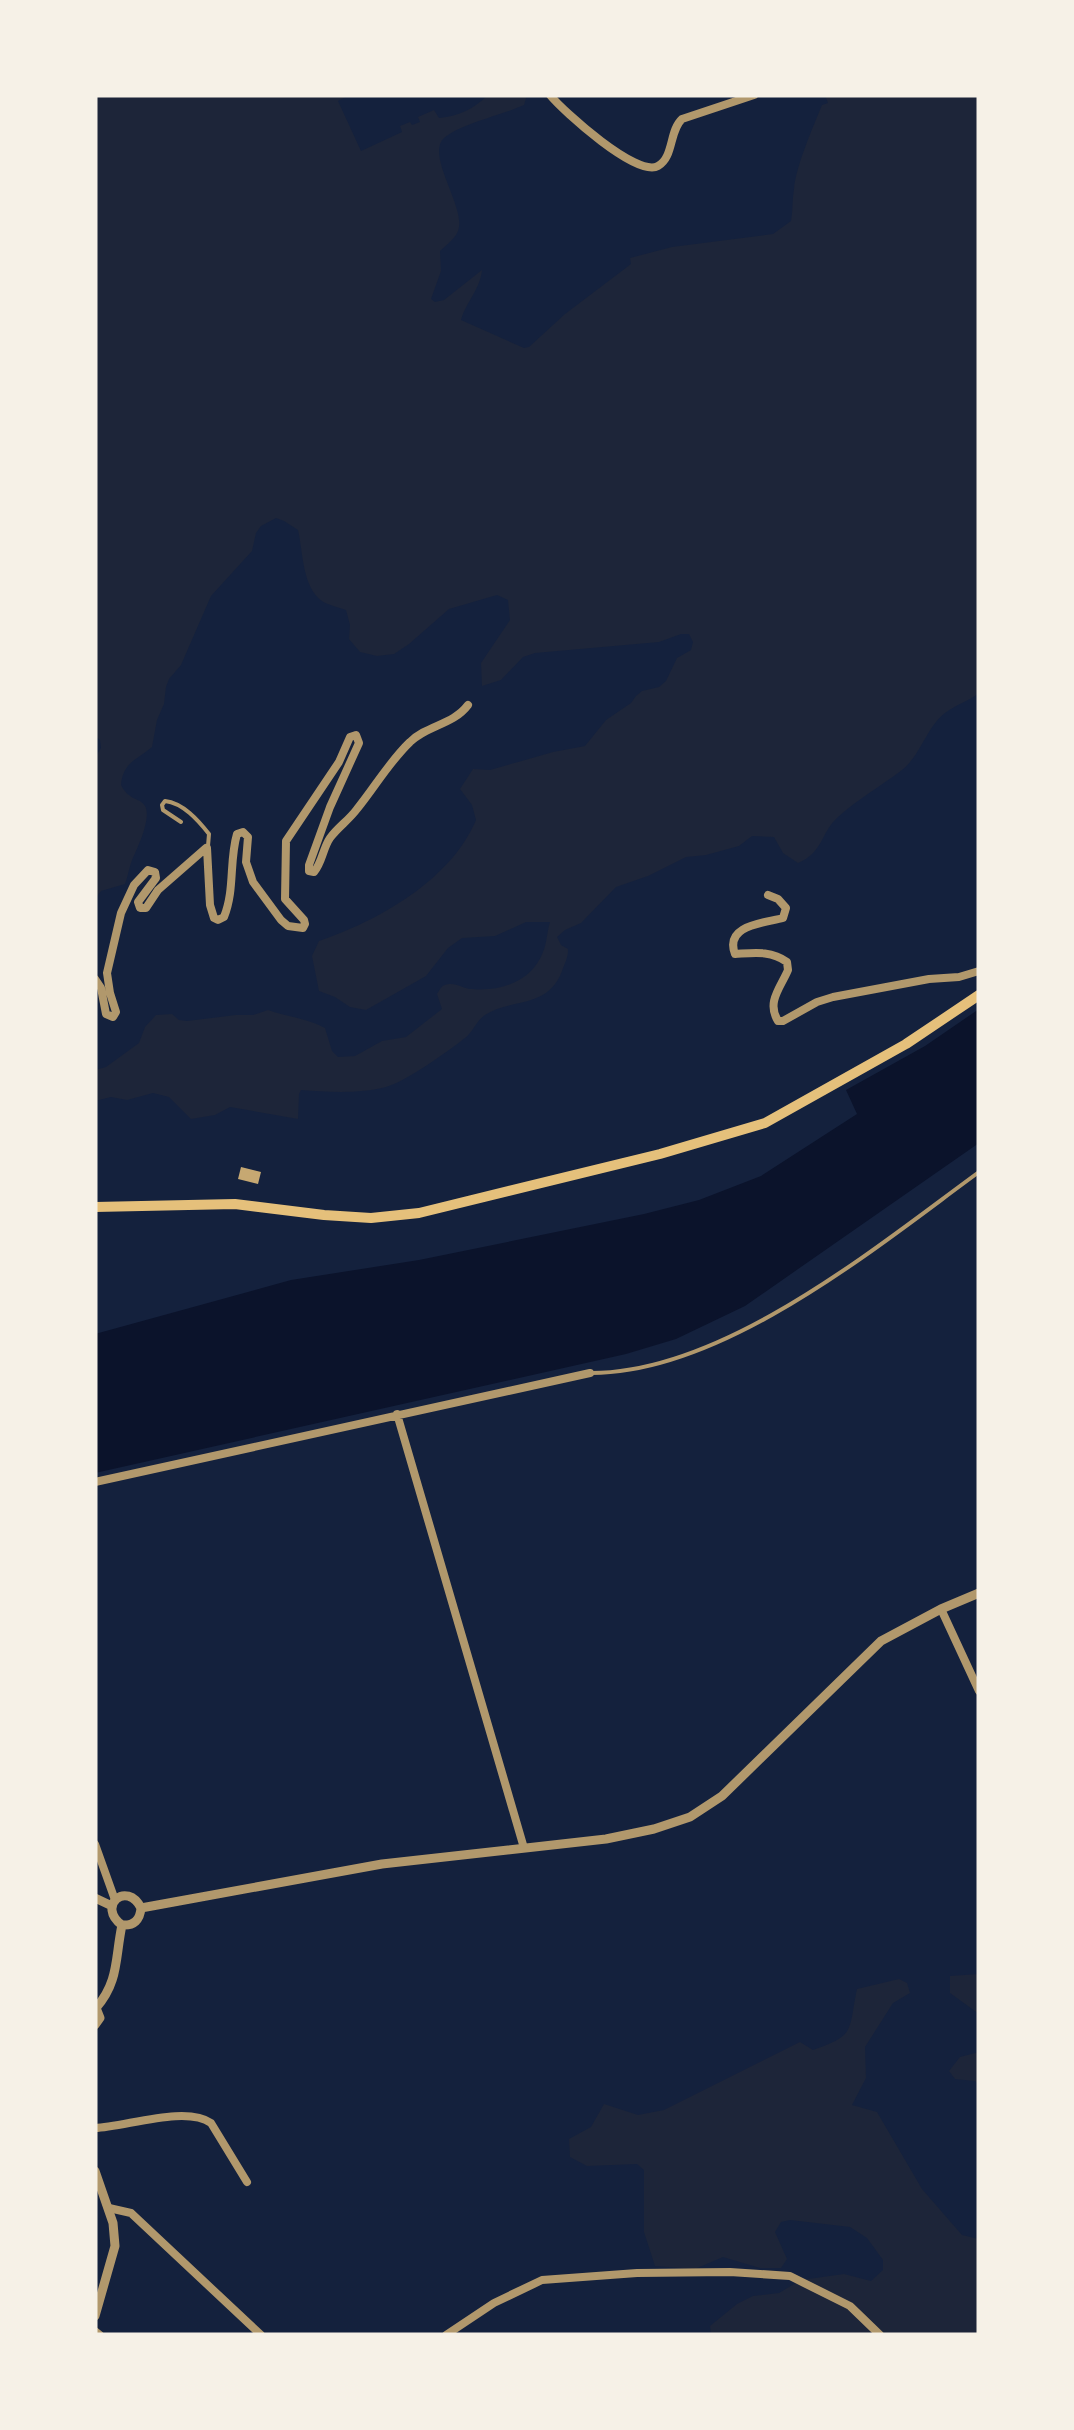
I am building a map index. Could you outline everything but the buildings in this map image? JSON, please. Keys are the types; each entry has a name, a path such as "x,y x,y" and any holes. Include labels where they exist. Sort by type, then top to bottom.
{"main road":[{"path":"95,1207 236,1204 371,1218 419,1214 765,1123 906,1044 979,994"}],"street":[{"path":"550,95 603,143 640,166 651,168 664,159 674,127 682,119 754,95"},
{"path":"207,848 214,918 224,917 230,902 232,850 237,834 243,832 248,839 246,862 254,882 281,920 288,926 302,928 305,922 285,898 286,841 338,762 348,738 356,736 359,743 330,807 309,871 318,869 326,843 414,738 453,720 468,705"},
{"path":"95,978 106,1014 113,1018 116,1012 107,972 121,913 134,884 146,871 155,872 156,878 138,902 140,908 146,908 158,890 207,848"},
{"path":"768,895 778,898 786,908 783,918 746,927 734,938 732,946 735,954 767,953 786,962 788,970 776,990 773,1007 778,1020 784,1021 832,997 979,972"},
{"path":"95,1482 590,1373"},
{"path":"397,1414 524,1848"},
{"path":"142,1908 382,1864 606,1839 690,1817 722,1796 881,1642 979,1593"},
{"path":"941,1609 979,1691"},
{"path":"96,1846 115,1921 129,1926 140,1916 142,1908 131,1896 122,1896 113,1903"},
{"path":"95,1898 113,1903"},
{"path":"95,2025 100,2018 96,2008 114,1980 122,1925"},
{"path":"95,2128 158,2118 205,2118 247,2182"},
{"path":"95,2172 113,2223 115,2246 95,2316"},
{"path":"108,2208 131,2213 261,2335"},
{"path":"446,2335 494,2304 542,2280 730,2272 790,2276 850,2306 880,2335"}],"lane":[{"path":"181,822 163,810 165,801 196,818 209,834 207,848"},
{"path":"590,1373 607,1374 667,1361 724,1340 763,1320 979,1172"}],"shaded area":[{"path":"95,95 349,95 338,101 361,151 402,132 400,126 420,122 418,117 434,110 439,118 447,117 466,111 488,95 527,95 524,105 460,128 440,145 439,155 459,227 440,251 441,271 431,299 444,300 482,270 461,320 524,348 631,264 630,258 672,247 773,234 791,221 798,169 822,105 828,103 825,95 979,95 979,693 938,719 909,764 838,817 806,859 798,863 783,853 774,837 752,836 739,846 686,857 616,887 581,923 557,937 568,949 562,971 548,992 485,1015 468,1036 395,1084 355,1092 301,1090 298,1119 230,1107 215,1115 191,1119 169,1097 153,1093 127,1100 111,1097 95,1101 95,1070 106,1067 139,1043 145,1027 156,1015 172,1014 187,1021 268,1010 325,1028 332,1051 338,1057 355,1056 382,1041 406,1037 442,1009 437,994 444,985 493,989 523,978 543,952 550,922 526,922 495,936 462,938 448,948 426,976 366,1010 350,1007 319,991 312,956 319,941 388,910 449,861 476,820 472,805 460,789 473,769 490,770 585,746 606,720 642,691 666,681 677,658 691,650 693,642 689,634 681,634 659,642 535,653 523,657 501,680 482,686 481,663 510,620 508,600 497,595 449,609 394,654 360,652 349,639 346,610 315,595 304,568 298,530 276,518 261,526 252,551 211,596 181,665 169,679 152,747 125,771 121,785 145,806 145,825 125,884 101,891 95,899 95,758 101,748 95,736"},
{"path":"979,1009 979,1143 745,1306 676,1339 626,1354 95,1473 95,1334 291,1280 419,1260 699,1200 761,1176 857,1114 846,1090 925,1046"},
{"path":"979,1974 979,2014 950,1993 950,1976"},
{"path":"899,1979 907,1983 910,1993 893,2003 865,2047 866,2078 852,2105 877,2112 922,2189 962,2235 979,2239 979,2335 711,2335 710,2326 753,2296 779,2293 801,2280 844,2274 871,2281 883,2270 883,2260 867,2238 850,2227 790,2220 781,2222 775,2232 787,2259 781,2268 760,2268 723,2257 695,2269 655,2266 644,2232 644,2170 637,2164 587,2166 570,2157 569,2139 591,2127 604,2104 638,2115 664,2110 800,2042 813,2050 837,2040 848,2030 857,1989"},
{"path":"979,2052 979,2085 955,2079 949,2071 960,2057"}]}
